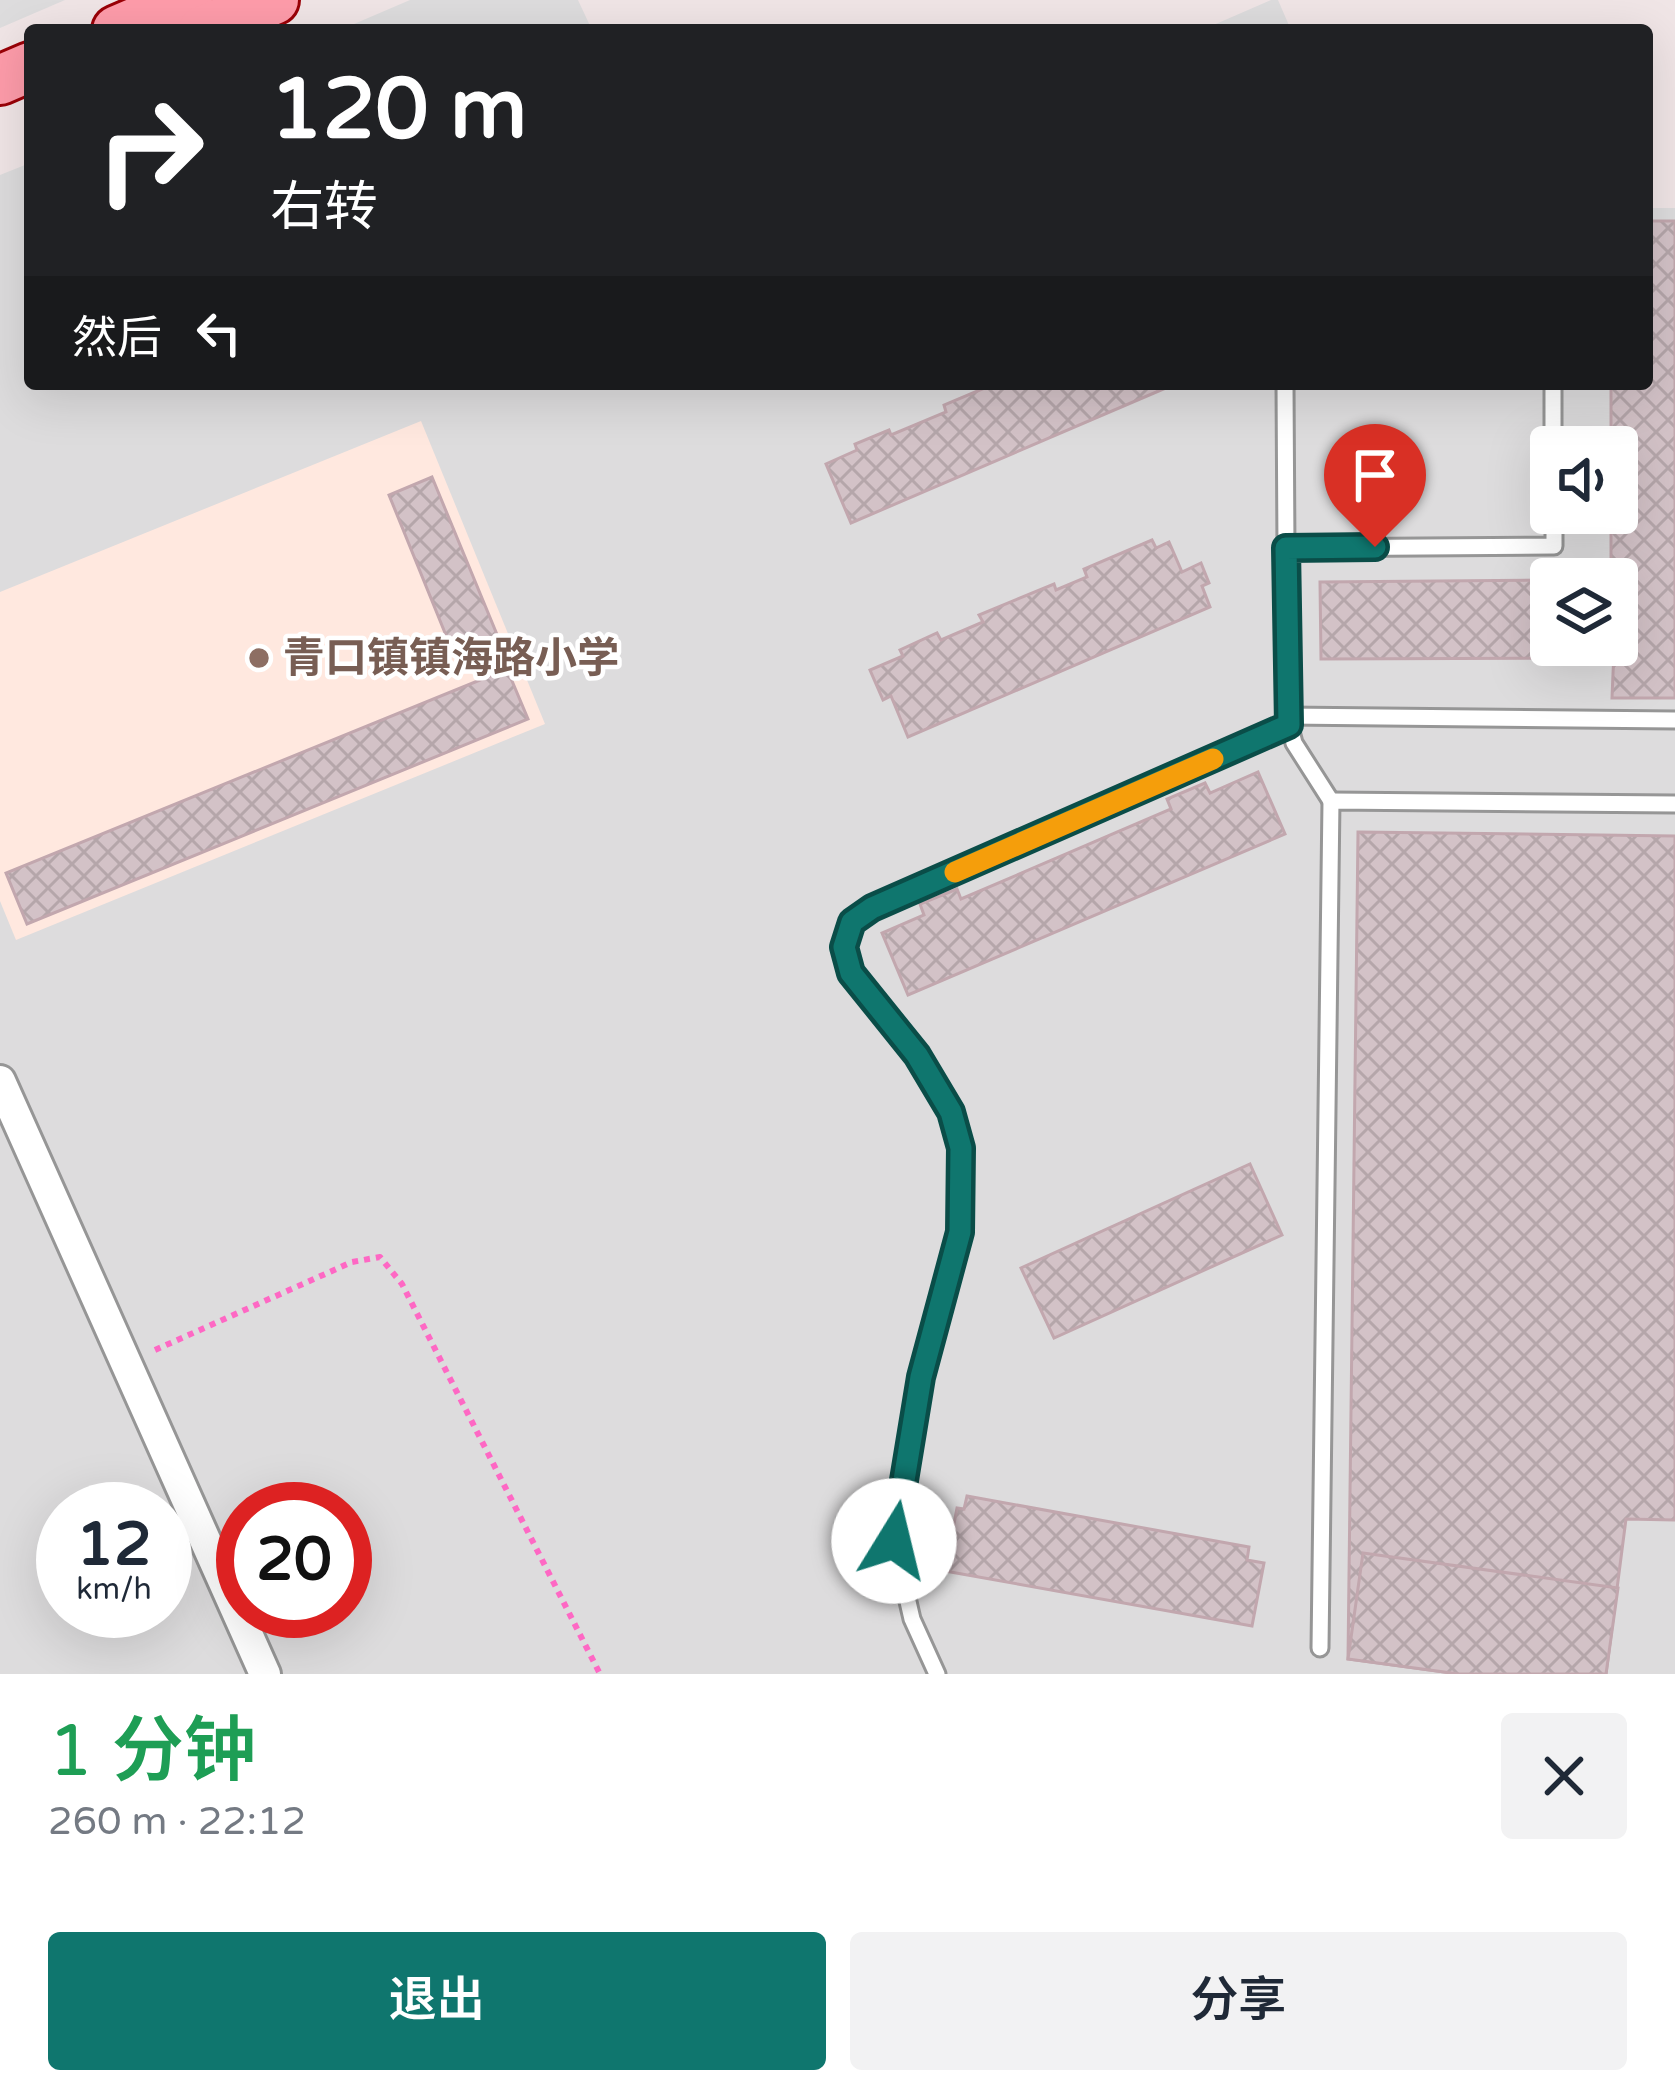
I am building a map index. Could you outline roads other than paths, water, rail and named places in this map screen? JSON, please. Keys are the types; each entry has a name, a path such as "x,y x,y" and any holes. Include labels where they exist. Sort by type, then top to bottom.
{"main road":[{"path":"131,24 188,0"},
{"path":"217,24 274,0"}],"street":[{"path":"0,1081 265,1674"}],"lane":[{"path":"1286,390 1288,721 1294,743 1331,801 1320,1648"},
{"path":"1553,390 1553,426"},
{"path":"1286,548 1554,546 1554,534"},
{"path":"937,1674 912,1619 894,1541 921,1377 960,1232 961,1148 951,1112 917,1055 851,973 844,947 852,922 872,908 1288,721 1675,720"},
{"path":"1331,801 1675,804"}],"place":[{"name":"青口镇镇海路小学","path":"259,658"}]}
